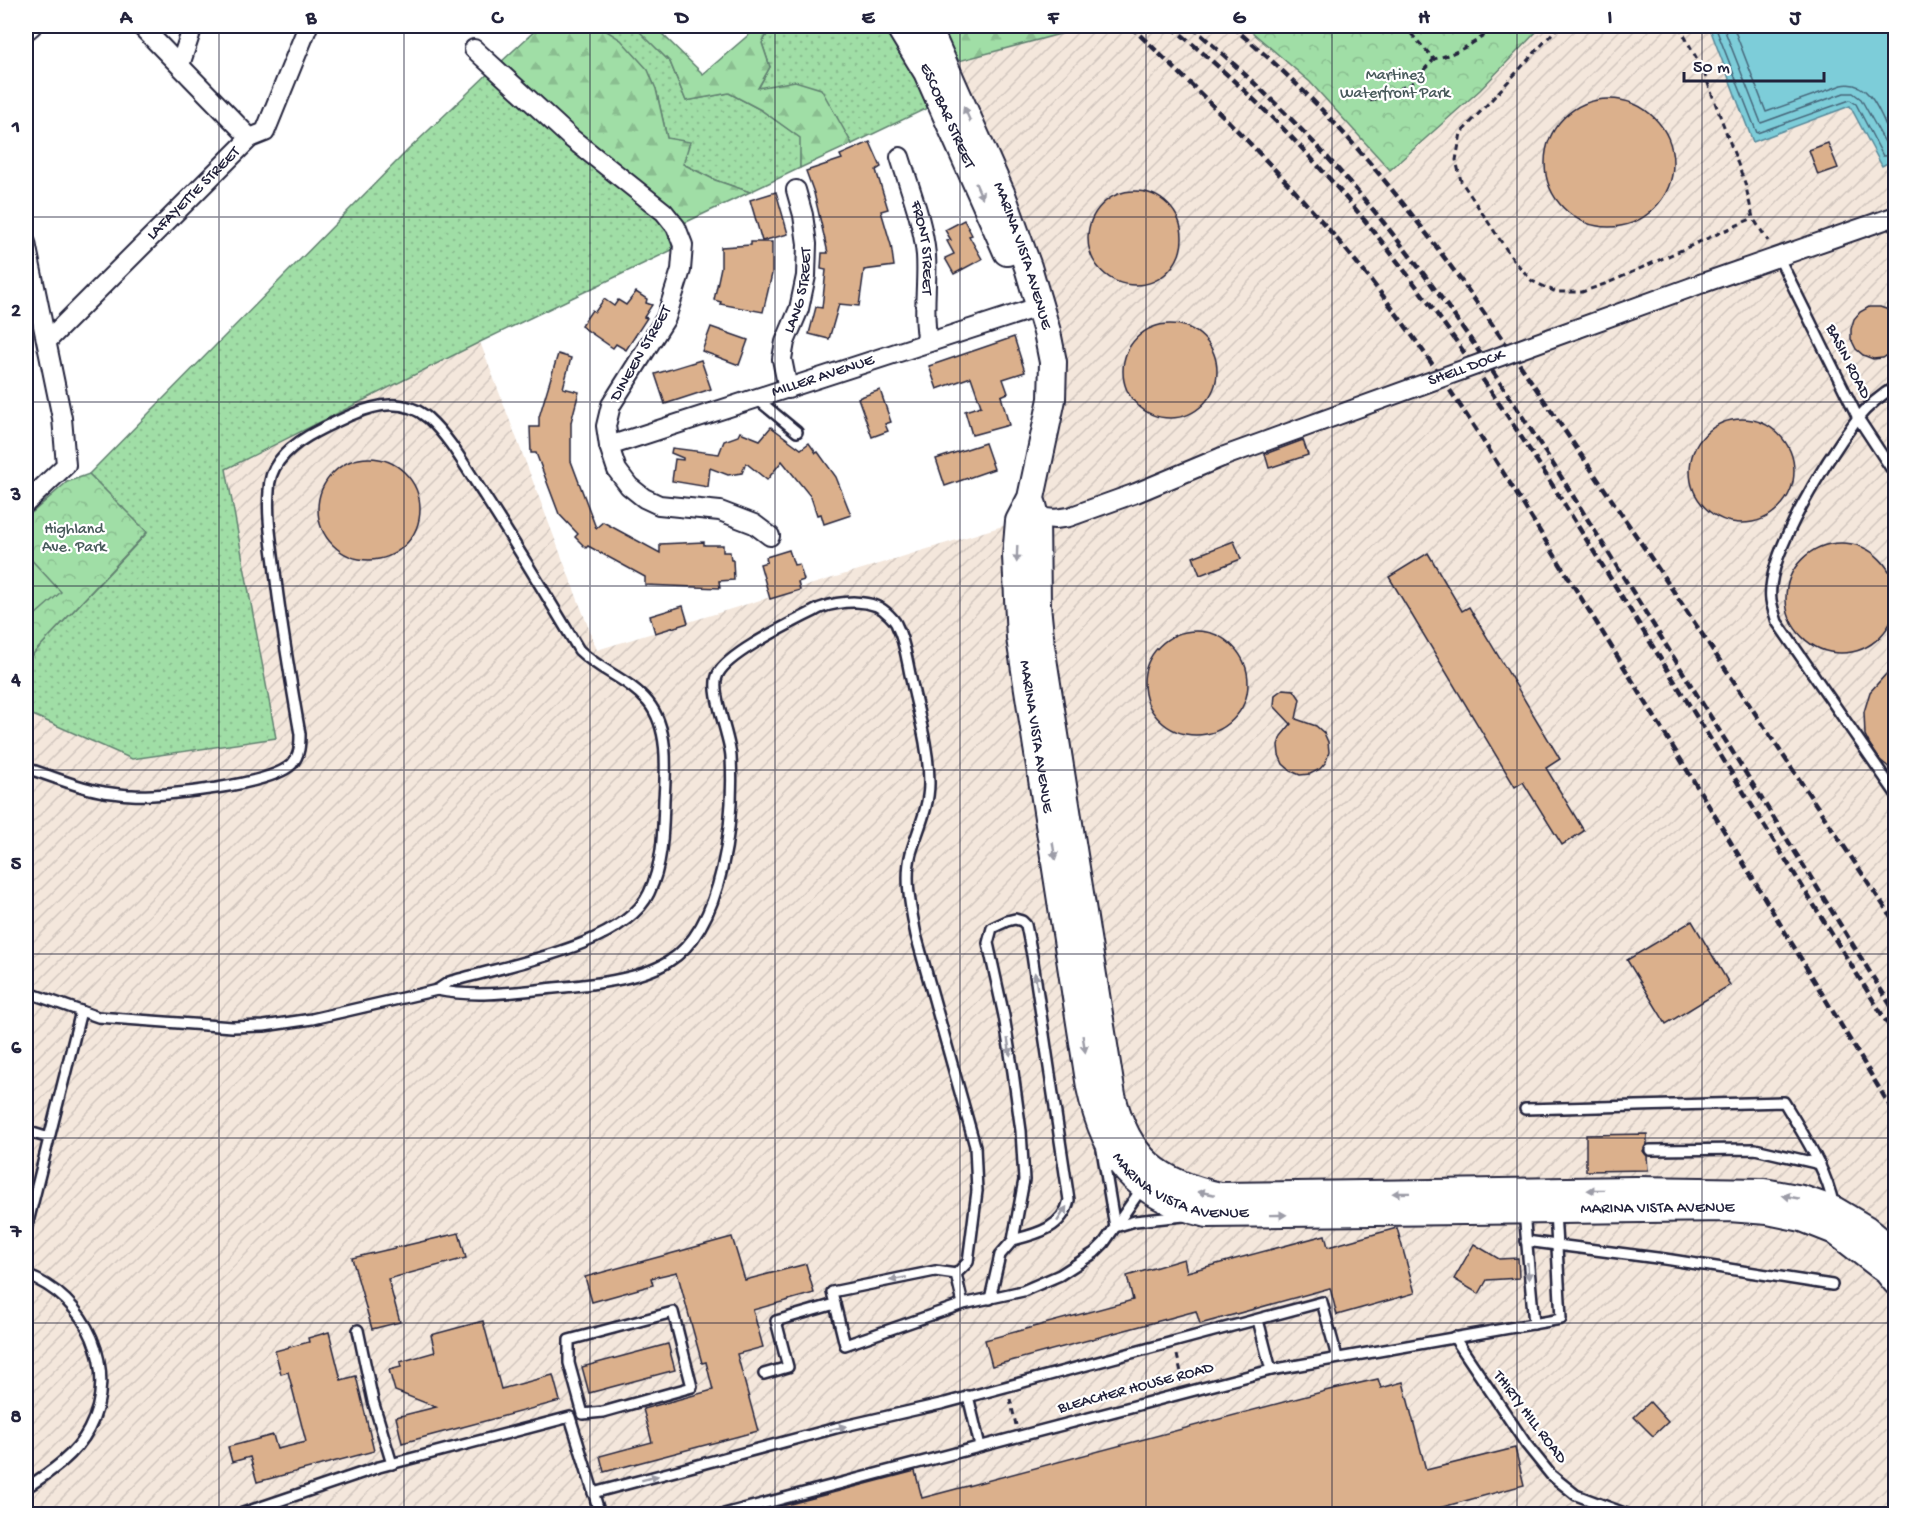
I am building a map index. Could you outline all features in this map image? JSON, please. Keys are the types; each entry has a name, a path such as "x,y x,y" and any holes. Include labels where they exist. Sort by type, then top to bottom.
{"main road":[{"name":"ESCOBAR STREET","path":"899,26 927,72 1008,255 1038,306"},
{"name":"MARINA VISTA AVENUE","path":"927,26 1002,195 1028,267 1047,332 1053,362 1052,399 1033,508 1041,646 1112,1096 1118,1121 1149,1180 1167,1201 1207,1214 1764,1192 1802,1199 1835,1221 1896,1282"},
{"name":"MARINA VISTA AVENUE","path":"1033,508 1019,521 1016,556 1020,638 1095,1112 1113,1152 1131,1176 1172,1182 1196,1191 1220,1196 1524,1202"},
{"name":"MARINA VISTA AVENUE","path":"1835,1221 1866,1228 1896,1254"}],"street":[{"path":"26,32 32,26"},
{"path":"141,26 250,138"},
{"path":"180,65 194,26"},
{"name":"LAFAYETTE STREET","path":"47,341 250,138 265,132 308,26"},
{"name":"DINEEN STREET","path":"474,49 571,138 664,212 676,227 682,245 681,270 666,318 611,405 606,426 609,446 617,470 628,486 644,498 660,505 720,511 754,524 770,536"},
{"name":"FRONT STREET","path":"900,157 920,223 926,253 924,316 928,342"},
{"name":"LANG STREET","path":"788,389 782,359 785,342 799,309 806,276 807,244 803,215 796,190"},
{"name":"SHELL DOCK","path":"1033,508 1054,519 1069,517 1136,493 1222,457 1703,283 1896,216"},
{"path":"26,243 62,418 66,465 26,503"},
{"name":"MILLER AVENUE","path":"609,446 1038,306"}],"lane":[{"name":"BASIN ROAD","path":"1779,258 1858,418 1896,476"},
{"path":"1896,386 1879,397 1858,418 1798,510 1775,567 1770,598 1777,622 1896,794"},
{"path":"757,399 798,432"},
{"path":"26,768 86,788 133,795 190,791 246,782 270,776 293,763 298,756 300,734 276,588 269,518 268,490 271,476 278,462 293,447 340,420 380,405 397,404 427,417 441,432 466,467 579,650 588,660 637,691 648,703 661,728 666,769 661,850 657,874 648,896 637,911 604,935 550,954 449,982 437,990 349,1012 264,1026 232,1027 98,1017 35,996"},
{"path":"437,990 453,993 528,991 588,983 633,975 651,969 669,962 683,950 709,910 723,872 732,778 729,744 714,682 718,672 744,650 820,608 830,604 856,602 875,606 887,613 897,624 920,718 929,782 928,805 910,855 910,908 975,1146 977,1191 968,1262 956,1274"},
{"path":"990,1299 1000,1255 1012,1240 1024,1180 1021,1131 1005,1016 988,943 992,928 1015,920 1022,921 1026,926 1032,956 1069,1200 1060,1219 1050,1227 1036,1234 1012,1240"},
{"path":"26,1230 81,1011"},
{"path":"1525,1110 1784,1102 1820,1164 1830,1188 1835,1221"},
{"path":"1095,1112 1115,1227"},
{"path":"26,1131 49,1138"},
{"path":"1650,1150 1755,1149 1773,1151 1820,1164"},
{"path":"956,1274 935,1271 832,1292 845,1345 963,1304 1023,1291 1060,1275 1094,1253 1149,1180"},
{"path":"1554,1201 1557,1244"},
{"path":"1524,1202 1534,1324"},
{"path":"1115,1227 1135,1221 1207,1214"},
{"path":"1526,1241 1832,1285"},
{"name":"BLEACHER HOUSE ROAD","path":"724,1515 1271,1370 1560,1319 1557,1244"},
{"path":"956,1274 963,1304"},
{"path":"26,1275 52,1289 72,1306 86,1324 100,1364 101,1388 96,1412 88,1431 71,1453 49,1473 26,1488"},
{"path":"593,1493 836,1428 1259,1325 1322,1302 1337,1357"},
{"path":"764,1374 788,1367 776,1321 835,1304"},
{"path":"673,1312 692,1387 603,1412 583,1414 569,1363 569,1340 673,1312"},
{"path":"1259,1325 1271,1370"},
{"path":"358,1330 373,1401 392,1464"},
{"name":"THIRTY HILL ROAD","path":"1454,1337 1526,1444 1551,1475 1576,1495 1627,1515"},
{"path":"968,1396 980,1446"},
{"path":"240,1515 392,1464 570,1417 600,1515"}],"path":[{"path":"1404,26 1434,58"},
{"path":"1370,101 1411,84 1434,58 1451,55 1480,39 1497,26"},
{"path":"1559,26 1461,133 1456,160 1461,180 1512,258 1532,281 1556,292 1582,292 1610,282 1753,218"},
{"path":"1679,26 1702,70 1745,183 1753,218 1779,258"},
{"path":"1176,1352 1183,1380"},
{"path":"1010,1397 1015,1420"}],"shaded area":[{"path":"1090,26 1245,26 1310,82 1390,170 1480,90 1542,26 1895,26 1895,1254 1834,1210 1196,1191 1127,1137 1037,605 1053,362 945,65"},
{"path":"480,342 597,650 1019,521 1016,556 1143,1187 1802,1218 1895,1282 1895,1514 26,1514 26,712 132,759 276,738 226,469"}],"green space":[{"path":"540,26 599,26 621,40 648,70 656,89 667,138 690,142 683,164 715,180 750,192 682,224 500,63"},
{"path":"599,26 634,26 640,30 670,62 686,101 729,93 761,110 801,138 800,168 750,192 715,180 683,164 667,138 656,89"},
{"path":"634,26 654,26 703,74 759,26 772,26 762,43 770,67 758,88 795,81 821,89 852,144 800,168 800,138 761,110 729,93 686,101 670,62"},
{"path":"772,26 899,26 940,102 852,144 837,119 758,89 770,67 762,43"},
{"path":"939,26 1090,26 959,61"},
{"name":"Martinez Waterfront Park","path":"1245,26 1542,26 1480,90 1390,170 1310,82"},
{"path":"493,69 672,230 672,250 480,342 226,469 276,738 132,759 26,712 26,649 32,655 147,533 89,474 408,150"},
{"name":"Highland Ave. Park","path":"89,474 147,532 32,655 26,649 26,518 67,482"},
{"path":"26,554 61,592 35,615 26,605"}],"water":[{"path":"1709,26 1895,26 1895,159 1882,166 1850,106 1753,142"}],"building":[{"path":"1609,99 1633,104 1654,118 1668,139 1673,163 1668,187 1654,208 1633,222 1609,227 1585,222 1564,208 1550,187 1545,163 1550,139 1564,118 1585,104"},
{"path":"870,142 881,167 876,170 888,209 881,211 891,245 894,266 864,270 859,306 839,304 829,339 809,334 816,307 822,308 826,270 821,269 822,253 828,253 814,193 806,171 842,159 840,155"},
{"path":"1828,143 1838,168 1818,175 1809,150"},
{"path":"1135,191 1153,194 1168,205 1179,220 1182,238 1179,256 1168,271 1153,282 1135,285 1117,282 1102,271 1091,256 1088,238 1091,220 1102,205 1117,194"},
{"path":"776,192 788,234 762,241 750,200"},
{"path":"964,220 972,235 969,236 982,259 954,274 945,258 954,254 947,241 951,240 945,230"},
{"path":"751,242 772,242 772,274 763,312 720,304 721,302 714,300 721,267 721,247 751,245"},
{"path":"636,292 647,299 646,303 652,305 644,317 647,318 626,350 616,344 613,348 581,326 592,310 595,312 604,299 614,306 618,300 626,305"},
{"path":"1869,307 1889,310 1896,316 1896,349 1883,358 1873,359 1863,355 1856,349 1851,339 1854,319"},
{"path":"1170,324 1188,327 1203,338 1214,353 1217,371 1214,389 1203,404 1188,415 1170,418 1152,415 1137,404 1126,389 1123,371 1126,353 1137,338 1152,327"},
{"path":"711,327 748,340 739,365 702,351"},
{"path":"1014,337 1025,372 1003,379 1008,393 1001,396 1009,425 972,435 965,411 981,406 971,377 937,389 929,366"},
{"path":"558,354 571,358 563,388 579,392 571,422 571,461 596,528 603,522 660,553 660,544 704,542 704,545 723,545 723,552 730,552 731,560 733,560 734,580 719,581 720,588 645,585 645,577 588,546 586,548 575,537 578,534 559,514 536,453 531,453 530,427 539,427 539,417"},
{"path":"701,360 711,389 665,404 655,374"},
{"path":"880,390 891,422 885,424 888,431 872,437 858,398"},
{"path":"1742,419 1762,423 1779,434 1790,451 1794,471 1790,491 1779,508 1762,519 1742,523 1722,519 1705,508 1694,491 1690,471 1694,451 1705,434 1722,423"},
{"path":"771,427 801,449 809,443 816,453 818,452 836,477 851,515 824,524 821,514 817,515 811,497 782,461 767,480 746,463 742,473 728,475 710,468 708,487 672,481 675,459 683,460 683,458 671,453 672,448 719,454 724,441 738,436 740,432 760,440"},
{"path":"1303,440 1308,455 1269,468 1265,454"},
{"path":"985,443 994,469 945,486 936,459"},
{"path":"369,458 389,461 398,466 412,480 417,489 420,509 417,529 412,538 398,552 389,557 369,560 349,557 340,552 326,538 321,529 318,509 321,489 326,480 340,466 349,461"},
{"path":"1234,541 1241,559 1200,575 1193,557"},
{"path":"1841,543 1862,547 1880,559 1892,577 1896,598 1892,619 1880,637 1862,649 1841,653 1820,649 1802,637 1790,619 1786,598 1790,577 1802,559 1820,547"},
{"path":"789,550 794,565 799,564 804,580 798,582 800,590 770,599 760,564 767,562 766,557"},
{"path":"1428,553 1462,611 1469,607 1560,759 1546,768 1584,831 1562,845 1523,782 1515,787 1389,577"},
{"path":"683,606 688,623 655,633 650,616"},
{"path":"1196,631 1216,635 1233,646 1244,663 1248,683 1244,703 1233,720 1216,731 1196,735 1176,731 1159,720 1148,703 1144,683 1148,663 1159,646 1176,635"},
{"path":"1896,663 1896,773 1880,760 1870,745 1865,735 1864,712 1870,692"},
{"path":"1283,689 1294,690 1300,699 1296,719 1316,726 1324,733 1328,742 1329,752 1326,762 1320,769 1310,774 1300,775 1291,771 1283,764 1279,755 1278,745 1281,736 1291,724 1274,706 1275,695"},
{"path":"1692,921 1730,985 1666,1024 1627,960"},
{"path":"1647,1134 1647,1144 1643,1151 1647,1156 1648,1170 1586,1171 1586,1135"},
{"path":"1397,1228 1415,1293 1337,1315 1330,1288 1200,1324 1196,1311 992,1366 985,1340 1133,1300 1127,1276 1184,1259 1187,1272 1325,1235 1328,1247"},
{"path":"459,1233 466,1258 388,1279 400,1322 372,1329 352,1258"},
{"path":"732,1237 745,1280 806,1264 814,1293 753,1310 763,1347 737,1354 758,1431 604,1472 600,1456 652,1442 643,1409 713,1390 706,1362 702,1363 677,1272 651,1278 653,1285 592,1302 585,1277"},
{"path":"1474,1244 1499,1259 1518,1258 1519,1278 1487,1280 1479,1294 1454,1279"},
{"path":"483,1321 501,1389 553,1375 560,1401 402,1443 396,1417 436,1407 395,1391 389,1370 401,1367 400,1362 435,1352 431,1335"},
{"path":"329,1332 341,1380 356,1376 374,1451 257,1482 250,1457 232,1462 228,1447 273,1435 277,1449 306,1442 288,1372 281,1374 275,1351 309,1342 308,1338"},
{"path":"668,1344 675,1370 589,1393 582,1367"},
{"path":"1378,1379 1381,1388 1403,1382 1426,1470 1515,1448 1524,1485 1413,1515 760,1515 760,1512 915,1471 922,1498"},
{"path":"1650,1402 1668,1422 1653,1436 1634,1417"}],"railway":[{"path":"1130,26 1273,167 1353,258 1414,338 1498,464 1698,788 1896,1116"},
{"path":"1171,26 1214,63 1296,142 1392,254 1446,327 1548,478 1896,1037"},
{"path":"1191,26 1308,136 1374,211 1457,320 1558,472 1896,1014"},
{"path":"1231,26 1282,70 1329,117 1373,167 1455,272 1896,924"}]}
